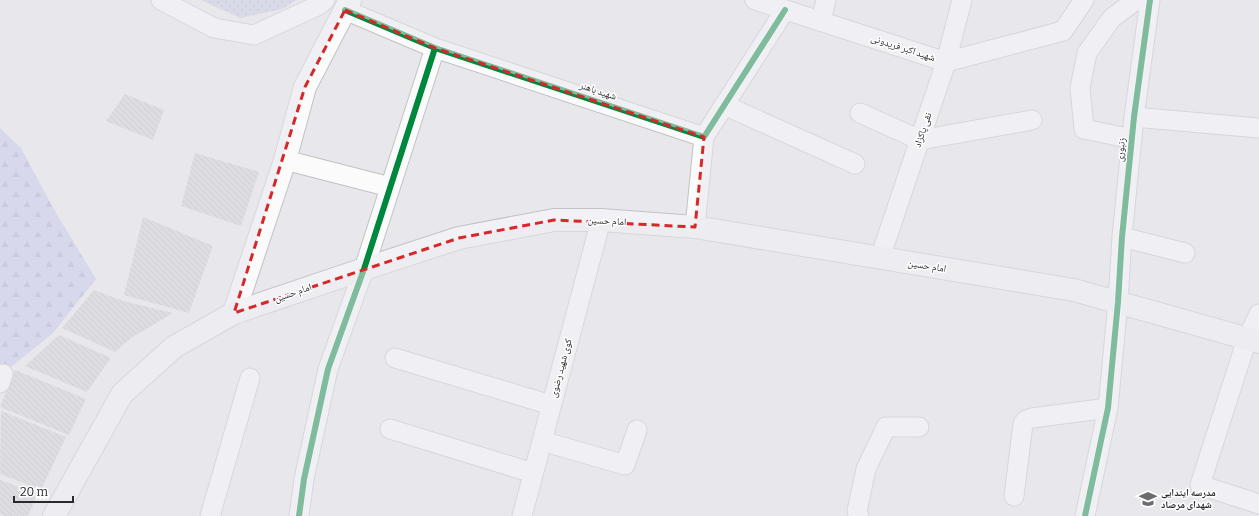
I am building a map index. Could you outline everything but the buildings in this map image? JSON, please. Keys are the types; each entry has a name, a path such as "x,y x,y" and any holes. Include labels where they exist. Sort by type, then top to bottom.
{"main road":[{"name":"امام حسین","path":"54,516 122,394 174,347 234,314 364,269 459,238 554,220 601,220 695,227 1074,290 1253,341"}],"street":[{"path":"161,0 214,28 254,34 319,5 325,0"},
{"name":"شهید اکبر فریدونی","path":"755,0 946,62 1063,31 1084,0"},
{"path":"821,21 826,0"},
{"name":"نقی پاکزاد","path":"880,258 946,62 962,0"},
{"path":"1132,139 1084,129 1080,88 1087,53 1112,18 1136,0"},
{"name":"زنبوری","path":"1085,516 1108,408 1134,117 1150,0"},
{"path":"234,314 284,160 305,88 348,5"},
{"name":"شهید باهنر","path":"348,5 435,48 704,137"},
{"path":"695,227 704,137 785,10"},
{"path":"299,516 304,479 328,369 364,269 435,48"},
{"path":"724,105 854,164"},
{"path":"860,113 920,140 1032,120"},
{"path":"1134,117 1259,128"},
{"path":"284,160 390,187"},
{"name":"کوی شهید رضوی","path":"522,516 601,220"},
{"path":"1122,238 1185,253"},
{"path":"1259,314 1253,341 1200,485 1259,504"},
{"path":"395,358 551,405"},
{"path":"210,516 250,378"},
{"path":"1014,496 1023,424 1026,420 1108,408"},
{"path":"859,516 857,512 866,469 886,427 918,427"},
{"path":"390,429 533,473"},
{"path":"542,441 625,465 637,430"}],"highlighted area":[{"path":"345,10 435,48 704,137 695,227 554,220 459,238 234,313 305,87"}],"shaded area":[{"path":"201,0 297,0 282,9 240,18"}],"green space":[{"path":"0,128 21,148 56,213 96,279 53,333 0,376"}],"cycle path":[{"path":"1085,516 1108,408 1118,302 1122,237 1134,117 1150,0"},
{"path":"345,10 435,48 704,137 785,10"},
{"path":"299,516 304,479 328,369 364,269 435,48"}],"place":[{"name":"مدرسه ایتدایی شهدای مرصاد","path":"1148,499"}]}
